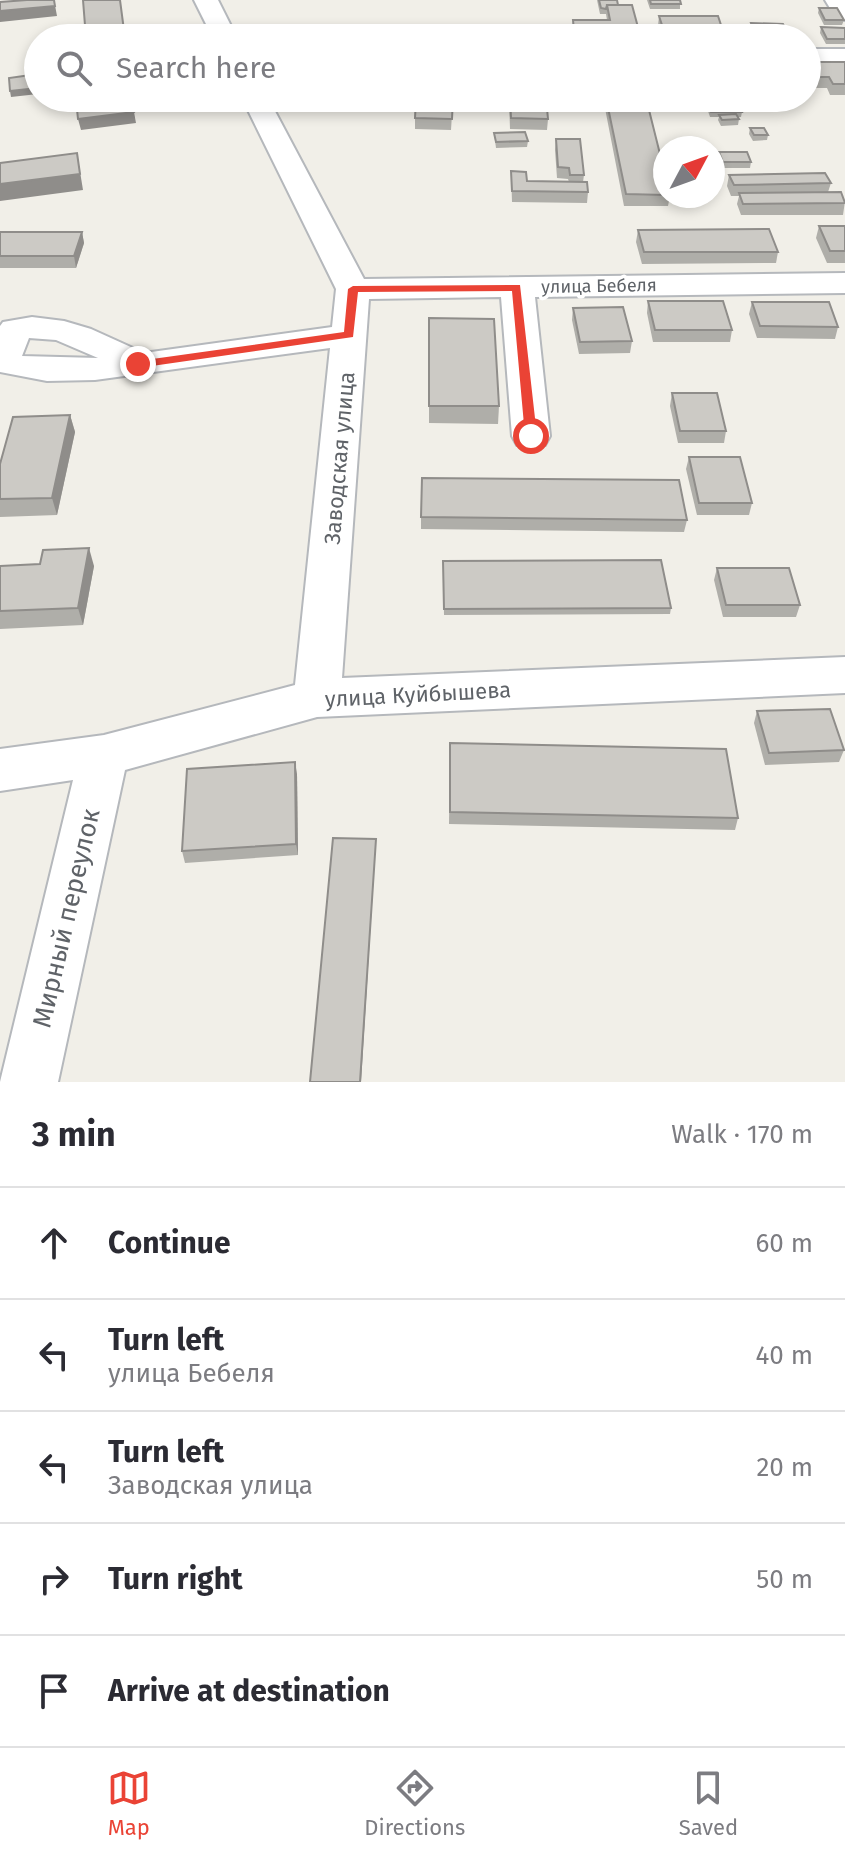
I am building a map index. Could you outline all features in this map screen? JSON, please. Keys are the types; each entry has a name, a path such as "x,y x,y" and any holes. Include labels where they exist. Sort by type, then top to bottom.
{"street":[{"path":"206,0 218,24"},
{"path":"837,0 845,13"},
{"path":"821,57 845,57"},
{"path":"262,112 353,289"},
{"name":"улица Бебеля","path":"353,289 845,283"},
{"path":"517,287 531,436"},
{"name":"Заводская улица","path":"317,698 353,289"},
{"path":"138,364 350,335"},
{"name":"улица Куйбышева","path":"0,770 104,755 317,698 845,675"},
{"name":"Мирный переулок","path":"28,1082 104,755"}],"building":[{"path":"54,0 55,6 0,11 0,2"},
{"path":"83,0 120,0 123,24 85,24"},
{"path":"599,0 617,0 618,5 601,8"},
{"path":"650,0 680,0 681,4 651,4"},
{"path":"607,5 632,5 637,24 573,24 573,20 610,20"},
{"path":"819,8 837,8 844,20 825,20"},
{"path":"659,16 718,16 721,24 662,24"},
{"path":"821,27 845,28 845,39 827,39"},
{"path":"821,62 845,62 845,84 833,84 829,77 821,77"},
{"path":"24,76 24,90 10,91 9,78"},
{"path":"77,112 134,112 78,119"},
{"path":"415,112 452,112 452,119 415,118"},
{"path":"511,112 547,112 548,119 511,118"},
{"path":"609,112 650,112 656,136 653,136 653,195 626,194"},
{"path":"736,114 739,119 722,120 719,115"},
{"path":"750,128 764,128 768,135 754,135"},
{"path":"525,132 528,141 496,142 494,133"},
{"path":"556,139 580,139 584,175 570,175 569,168 558,167"},
{"path":"725,152 747,152 751,162 725,162"},
{"path":"77,153 80,174 0,184 0,163"},
{"path":"511,171 526,172 527,181 587,182 588,192 512,191"},
{"path":"825,173 831,183 734,185 729,175"},
{"path":"841,192 845,203 743,204 739,193"},
{"path":"819,226 845,226 845,251 830,251"},
{"path":"769,229 778,252 644,252 638,230"},
{"path":"0,232 82,232 74,256 0,256"},
{"path":"648,301 723,301 732,330 655,330"},
{"path":"752,302 829,302 838,327 760,326"},
{"path":"623,307 632,341 580,342 573,308"},
{"path":"429,318 494,319 499,406 429,406"},
{"path":"672,393 717,393 726,431 680,431"},
{"path":"70,415 52,498 0,499 0,464 13,417"},
{"path":"689,457 740,457 752,503 699,503"},
{"path":"422,478 679,480 687,520 421,517"},
{"path":"89,548 78,608 0,611 0,566 40,564 43,550"},
{"path":"661,560 671,608 444,609 443,561"},
{"path":"717,568 789,568 800,605 726,605"},
{"path":"830,709 844,750 769,753 757,711"},
{"path":"450,743 726,749 738,818 450,812"},
{"path":"295,762 296,844 182,851 187,769"},
{"path":"333,838 376,839 360,1082 310,1082"}],"route":[{"path":"138,364 350,335 353,289 517,287 531,436"}]}
